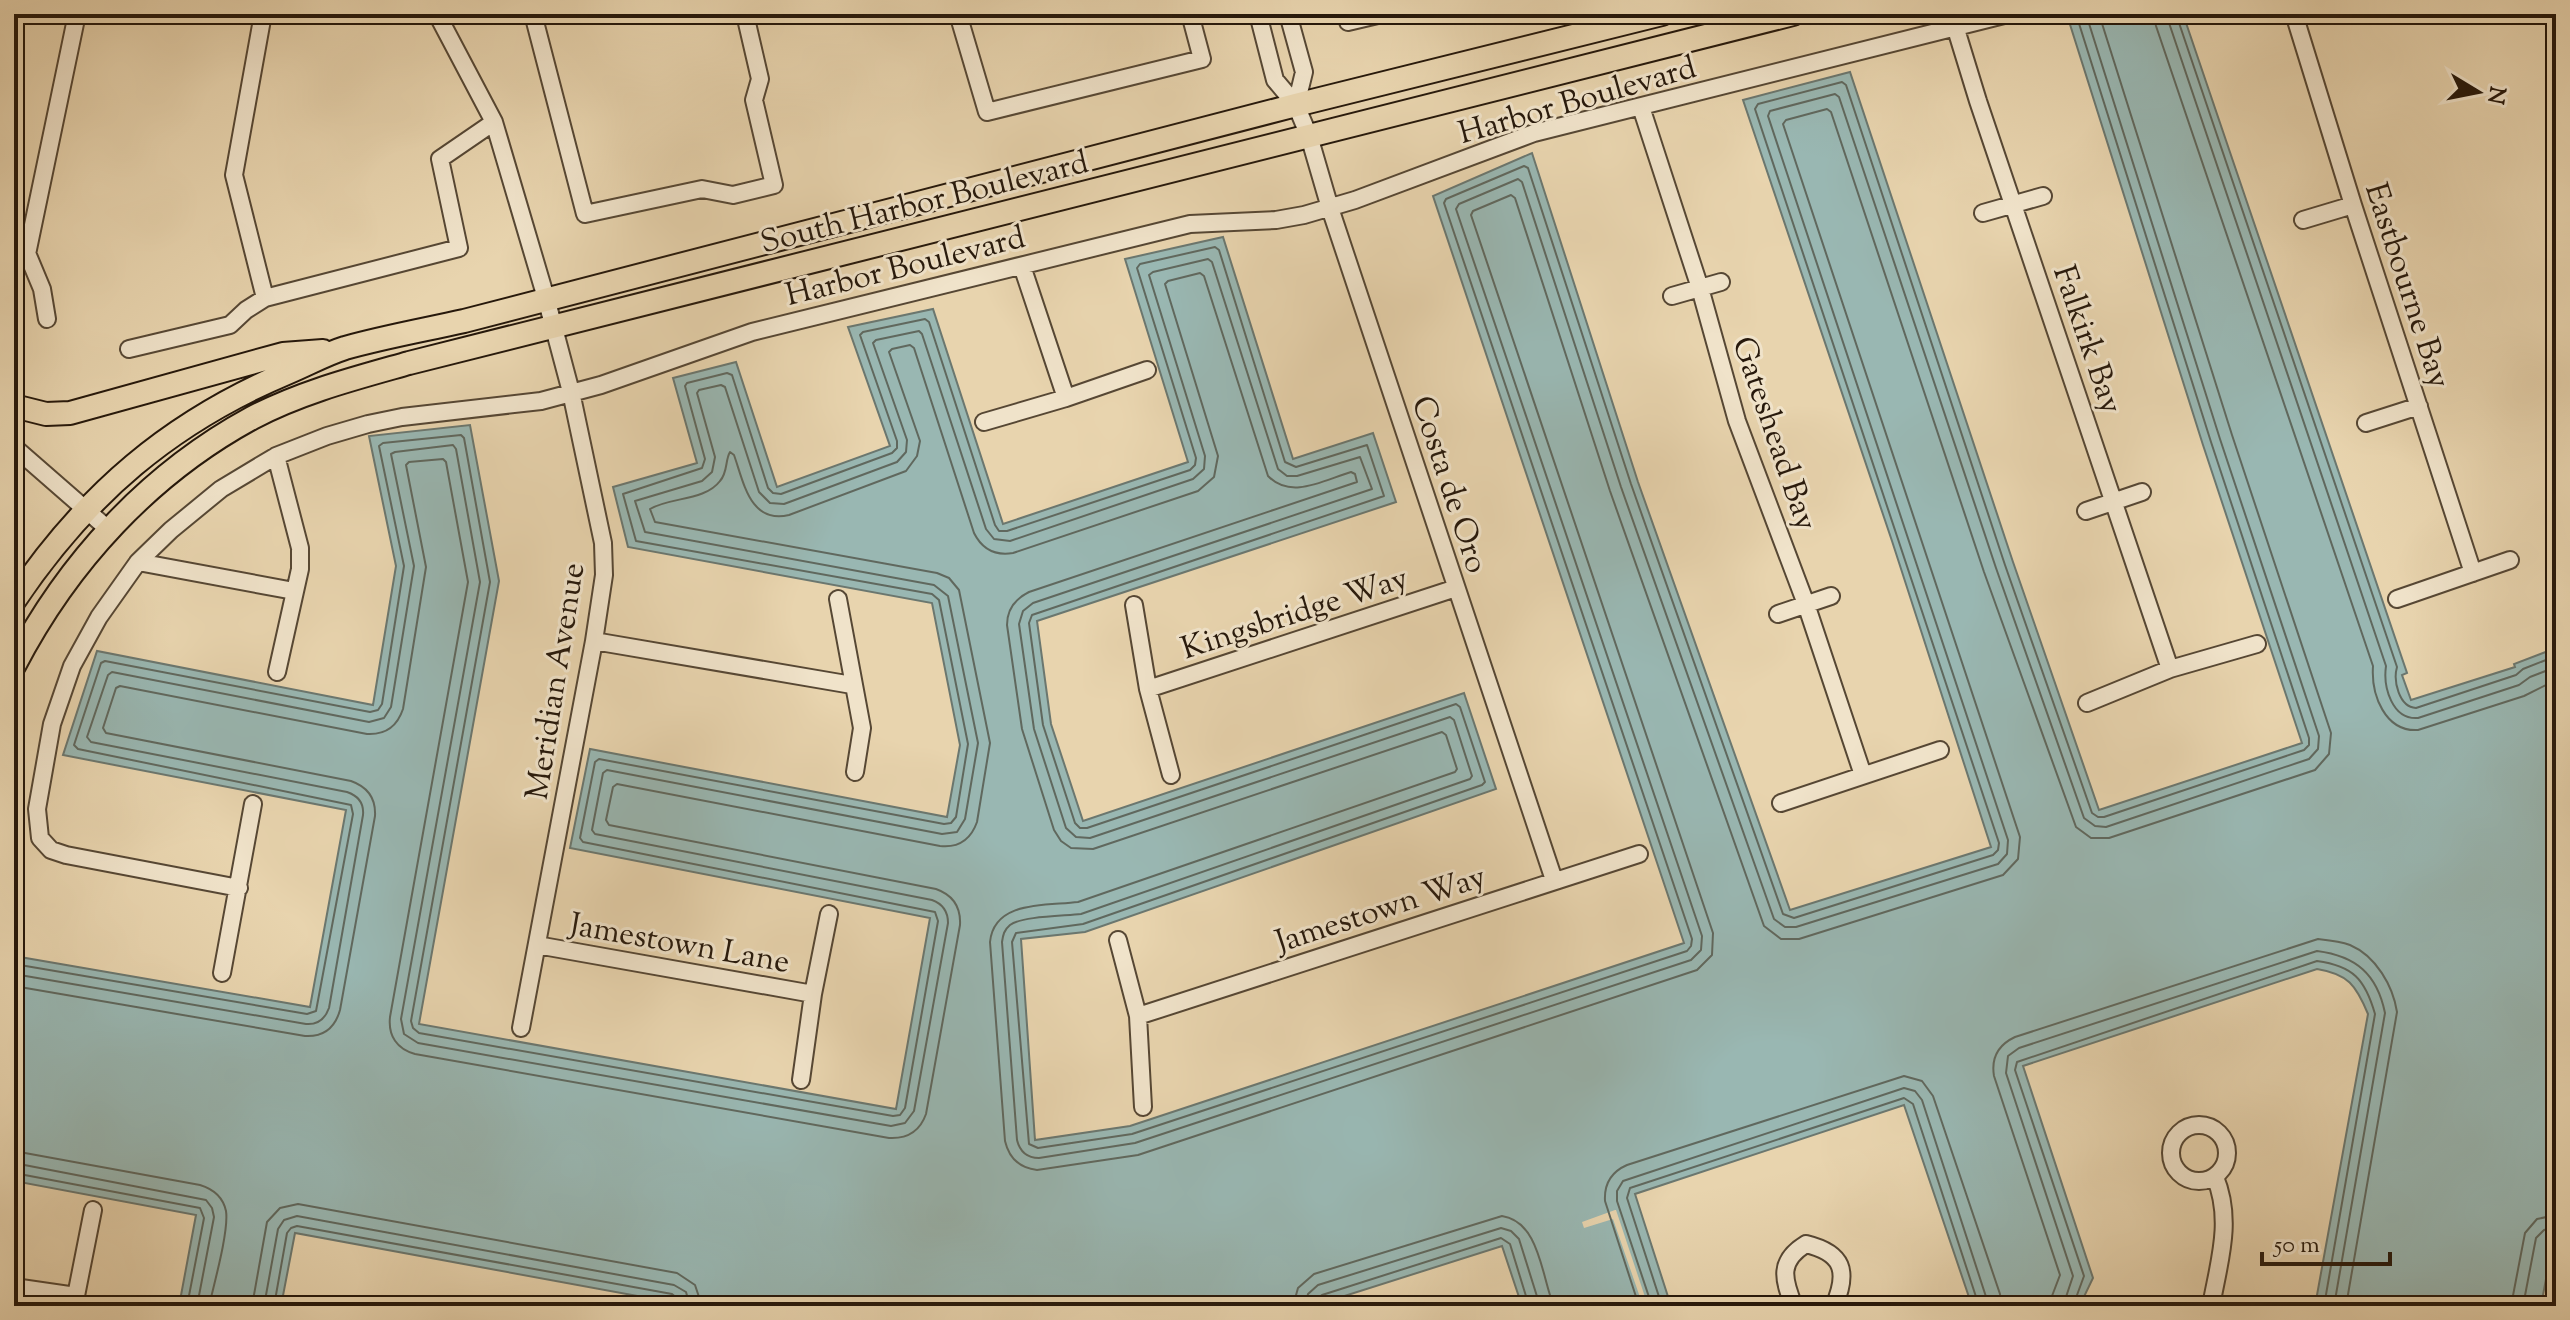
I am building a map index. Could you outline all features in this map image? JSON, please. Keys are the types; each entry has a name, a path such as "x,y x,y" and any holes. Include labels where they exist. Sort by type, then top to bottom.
{"main road":[{"name":"South Harbor Boulevard","path":"14,601 41,561 115,479 196,420 243,393 344,349 464,321 1296,105 1662,14"},
{"name":"South Harbor Boulevard","path":"14,666 63,584 108,529 156,483 253,417 338,384 409,363 1793,14"},
{"path":"14,406 46,414 70,413 283,354 344,349"}],"street":[{"path":"27,254 77,14"},
{"path":"263,14 234,175 265,298"},
{"name":"Meridian Avenue","path":"437,14 494,122 571,392 603,543 604,575 594,641 521,1028"},
{"path":"533,14 585,214 702,189 733,195 774,185 754,100 760,79 747,23 751,14"},
{"path":"958,14 987,112 1202,59 1190,14"},
{"name":"Costa de Oro","path":"1258,14 1275,80 1296,105 1309,136 1330,208 1554,880"},
{"path":"1288,14 1304,72 1296,105"},
{"path":"1347,18 1382,14"},
{"name":"Harbor Boulevard","path":"239,888 51,850 40,838 37,809 52,724 72,666 99,617 138,562 171,530 221,489 276,456 368,424 402,417 541,401 601,385 752,332 1190,224 1276,220 1330,208 1534,133 2008,14"},
{"name":"Eastbourne Bay","path":"2294,14 2473,573"},
{"name":"Falkirk Bay","path":"1955,26 2170,669"},
{"name":"Gateshead Bay","path":"1641,107 1700,288 1737,421 1806,604 1863,775"},
{"path":"129,349 230,325 265,298 459,248 440,159 494,122"},
{"path":"1983,213 2043,196"},
{"path":"2303,220 2353,205"},
{"path":"14,222 42,289 47,319"},
{"path":"1022,266 1066,398"},
{"path":"1672,296 1721,282"},
{"path":"984,422 1147,370"},
{"path":"2366,423 2419,406"},
{"path":"14,447 108,529"},
{"path":"276,456 300,548 300,569 277,672"},
{"path":"2086,511 2142,492"},
{"path":"2397,599 2510,560"},
{"path":"138,562 294,591"},
{"name":"Kingsbridge Way","path":"1148,689 1456,588"},
{"path":"1778,614 1831,596"},
{"path":"838,599 862,728 855,772"},
{"path":"1134,605 1148,689 1171,775"},
{"path":"594,641 852,685"},
{"path":"2087,703 2170,669 2257,644"},
{"path":"1781,803 1940,750"},
{"path":"222,973 253,804"},
{"name":"Jamestown Way","path":"1138,1016 1639,854"},
{"name":"Jamestown Lane","path":"801,1080 813,994 829,914"},
{"path":"1118,940 1138,1016 1143,1107"},
{"name":"Jamestown Lane","path":"537,945 813,994"},
{"path":"2211,1306 2224,1235 2224,1198 2215,1177"},
{"path":"14,1287 75,1301 93,1210"},
{"path":"1794,1306 1784,1271 1790,1254 1806,1244 1835,1255 1842,1273 1834,1306"}],"water":[{"path":"2183,14 2407,673 2402,675 2411,700 2515,667 2514,664 2556,648 2556,1225 2541,1306 2315,1306 2368,1014 2350,982 2317,969 2023,1066 2093,1278 2081,1303 2071,1306 1972,1306 1904,1105 1635,1194 1671,1306 1522,1306 1502,1246 1313,1306 692,1306 295,1233 281,1306 179,1306 196,1215 14,1181 14,956 310,1007 346,810 63,755 97,651 373,705 396,566 369,436 470,425 499,581 419,1024 896,1109 930,918 570,848 590,749 947,817 960,745 932,603 628,547 613,487 697,463 673,378 736,362 777,487 890,446 848,327 933,309 1003,524 1188,462 1125,259 1223,237 1293,459 1373,433 1396,502 1037,621 1051,724 1083,821 1464,693 1496,789 1085,932 1021,939 1035,1140 1130,1126 1684,943 1433,196 1532,153 1638,482 1790,910 1991,847 1892,541 1743,100 1850,72 2099,810 2302,743 2203,445 2067,15"}],"pier":[{"path":"1616,1210 1648,1306 1643,1306 1613,1219 1584,1228 1582,1222"}]}
